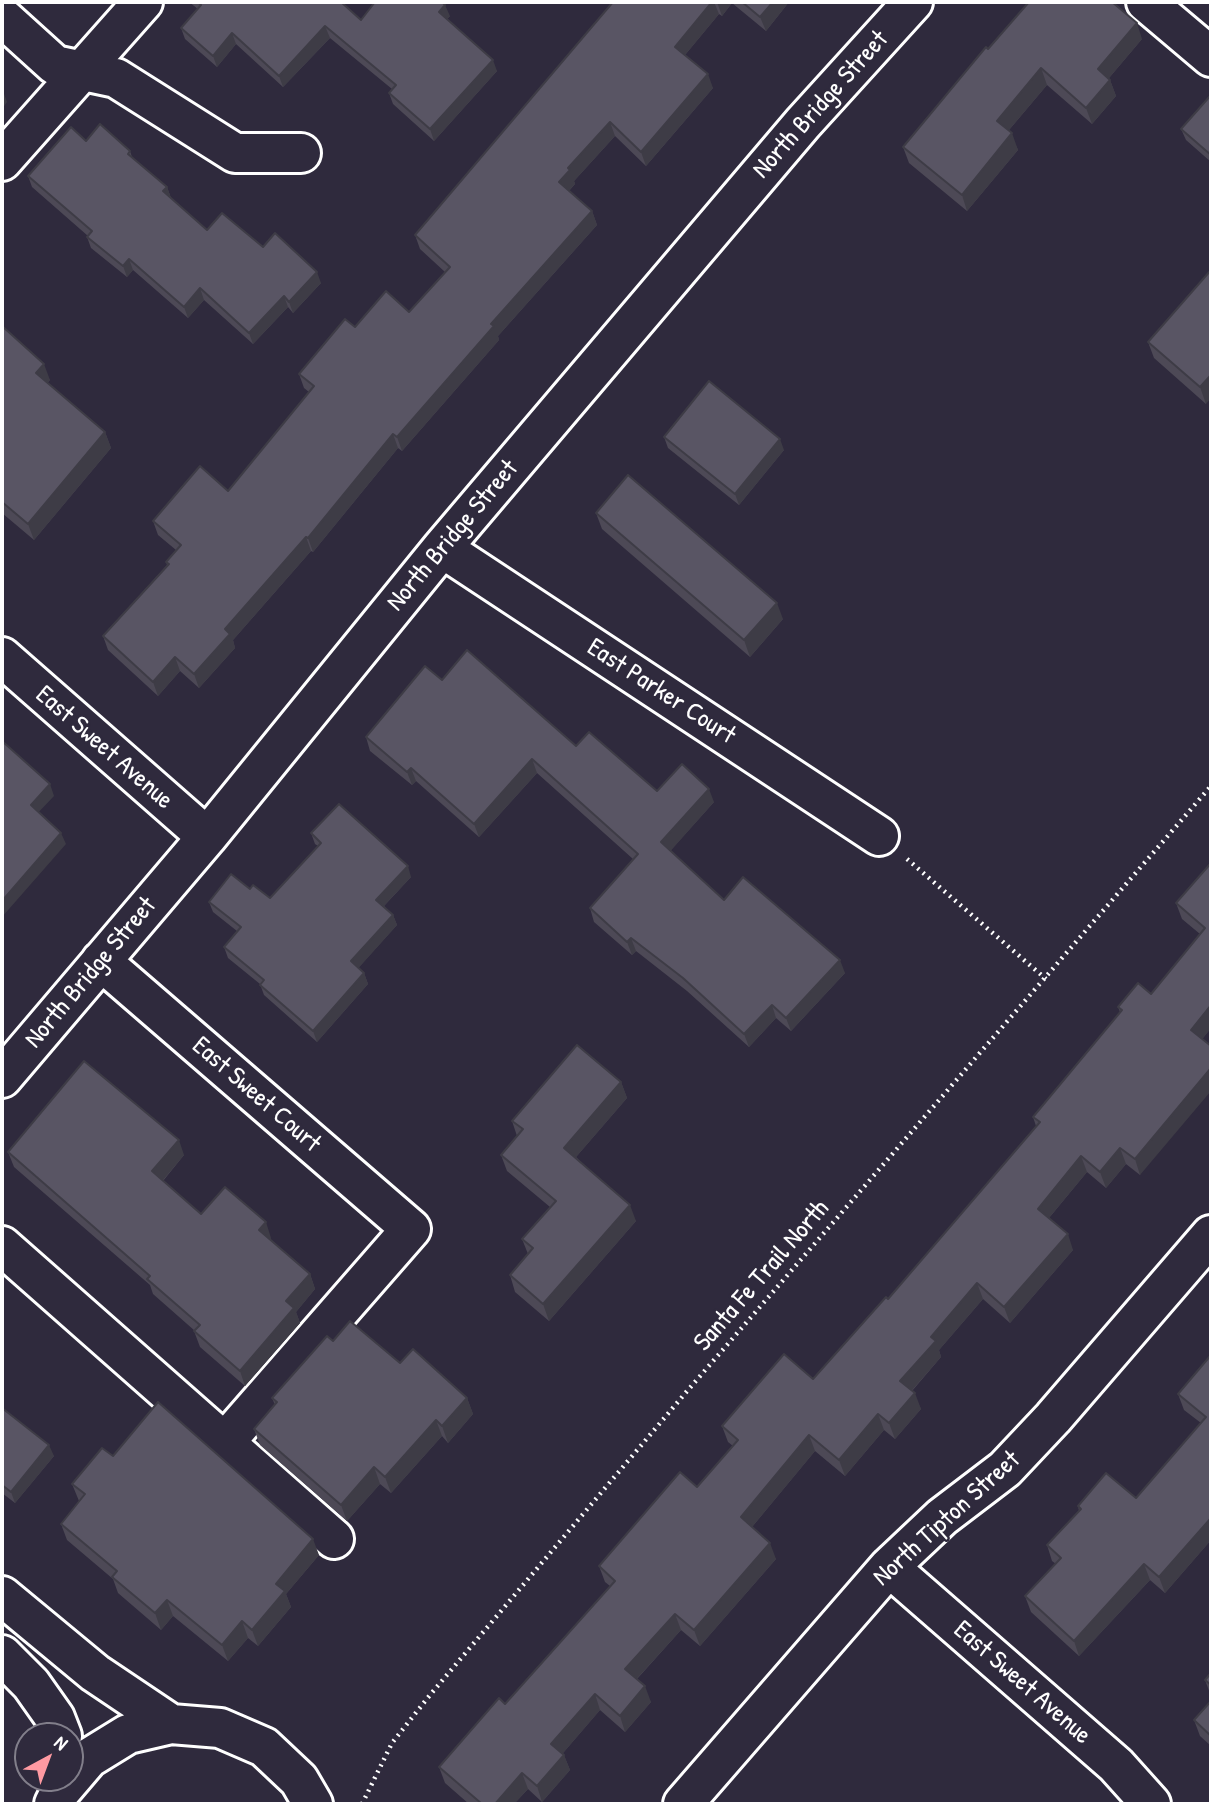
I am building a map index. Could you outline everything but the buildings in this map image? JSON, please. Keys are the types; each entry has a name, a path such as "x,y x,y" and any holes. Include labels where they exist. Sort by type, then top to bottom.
{"street":[{"path":"2,161 143,2"},
{"name":"North Bridge Street","path":"2,1078 207,837 442,548 803,123 914,2"},
{"path":"1146,2 1211,57"},
{"path":"2,17 54,65 116,78 235,153 301,153"},
{"name":"East Parker Court","path":"442,548 879,836"},
{"name":"East Sweet Avenue","path":"2,657 207,837"},
{"name":"East Sweet Court","path":"101,961 411,1229 225,1442"},
{"name":"North Tipton Street","path":"683,1804 889,1567 942,1517 1005,1469 1054,1418 1211,1235"},
{"path":"2,1246 334,1539"},
{"name":"East Sweet Avenue","path":"889,1567 1116,1765 1151,1804"},
{"path":"2,1596 94,1673 171,1724"},
{"path":"2,1655 31,1684 57,1722"},
{"path":"84,1762 128,1734 171,1724 220,1728 264,1747 299,1780 313,1804"}],"path":[{"name":"Santa Fe Trail North","path":"362,1804 393,1743 430,1695 697,1379 1211,786"},
{"path":"879,836 1046,979"}]}
